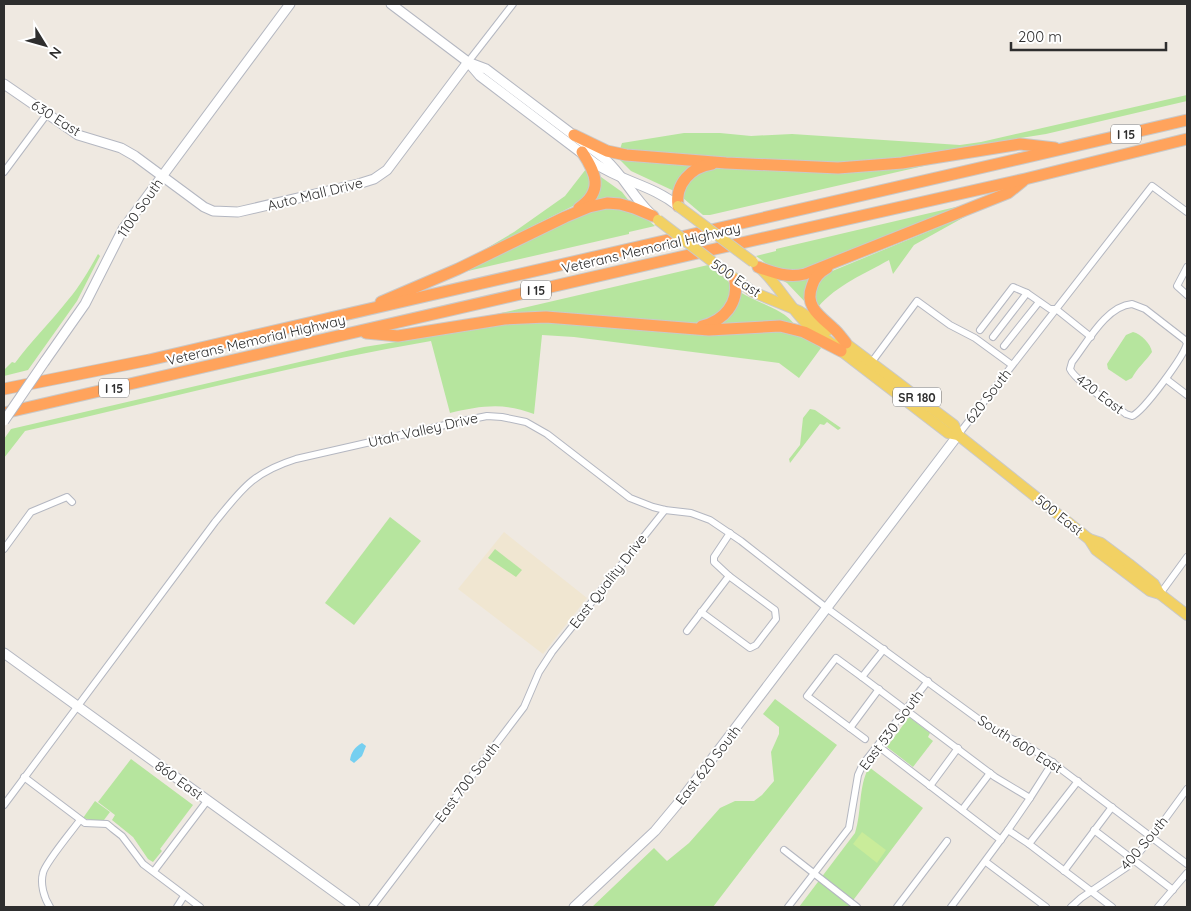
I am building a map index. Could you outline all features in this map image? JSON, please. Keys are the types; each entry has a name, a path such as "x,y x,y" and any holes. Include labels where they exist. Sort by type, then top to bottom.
{"highway":[{"name":"Veterans Memorial Highway","path":"4,389 149,360 352,314 1187,120"},
{"path":"574,135 607,150 626,155 818,168 913,162 1020,144 1065,148"},
{"name":"Veterans Memorial Highway","path":"4,413 1025,179 1187,139"},
{"path":"565,217 586,203 594,191 596,183 594,173 582,152"},
{"path":"678,206 678,191 690,174 704,166 726,163"},
{"path":"756,264 777,274 793,276 805,274 1008,193 1025,179"},
{"path":"352,314 458,269 565,217 592,206 610,203 626,205 656,218"},
{"path":"842,260 818,275 811,287 810,297 812,307 817,315 834,329 843,347"},
{"path":"688,328 708,325 724,315 735,298 735,280"},
{"path":"357,332 398,336 504,319 537,316 709,330 769,325 784,326 843,347"}],"main road":[{"name":"500 East","path":"678,206 756,264 773,281 790,307"},
{"name":"500 East","path":"656,218 735,280 757,294 814,319 843,347 948,433 958,435 1089,539 1096,550 1150,591 1160,594 1187,615"},
{"name":"500 East","path":"843,347 871,363 954,425 958,435"}],"street":[{"name":"1100 South","path":"4,421 86,304 123,229 290,4"},
{"name":"500 East","path":"391,4 468,62 480,76 602,168 652,189 678,206"},
{"name":"Auto Mall Drive","path":"162,176 204,207 214,211 238,212 374,179 387,170 513,4"},
{"name":"500 East","path":"468,62 486,69 607,161 623,178 638,200 656,218"},
{"name":"630 East","path":"4,84 78,135 121,148 162,176"},
{"path":"4,172 48,114"},
{"name":"620 South","path":"828,609 958,435 1152,186 1187,212"},
{"path":"1187,267 1178,286 1187,295"},
{"path":"980,330 1013,287 1027,293 1050,309 1056,309 1091,337 1109,314 1120,306 1136,305 1146,309 1185,340 1187,344 1185,351 1172,367 1166,379 1187,395"},
{"path":"993,337 1027,293"},
{"path":"871,363 917,301 950,325 975,338 1012,365"},
{"path":"1004,346 1039,302"},
{"name":"420 East","path":"1091,337 1072,362 1070,370 1093,390 1126,414 1132,416 1139,412 1166,379"},
{"name":"Utah Valley Drive","path":"4,805 237,495 257,476 278,465 467,420 486,416 510,418 534,426 630,498 665,510 701,516 730,533 828,609"},
{"path":"4,548 31,512 67,497 72,502"},
{"name":"East Quality Drive","path":"552,652 665,510"},
{"path":"701,612 750,648 756,645 776,619 777,612 716,565 714,560 730,533"},
{"path":"1160,594 1187,557"},
{"path":"687,631 729,576"},
{"name":"South 600 East","path":"828,609 998,732 1026,745 1053,762 1187,864"},
{"name":"East 620 South","path":"574,907 655,830 675,807 828,609"},
{"path":"862,677 884,649"},
{"name":"East 700 South","path":"372,907 524,707 540,672 552,652"},
{"name":"860 East","path":"4,653 355,907"},
{"path":"864,739 807,696 836,658 990,773 1030,798"},
{"name":"East 530 South","path":"788,907 849,828 858,775 863,764 928,681"},
{"path":"850,728 879,690"},
{"path":"878,746 1001,840"},
{"path":"930,786 958,748"},
{"path":"951,907 986,862 1053,762"},
{"path":"962,810 990,773"},
{"path":"24,777 85,823 106,824 122,836 144,864 200,907"},
{"path":"1029,844 1078,781"},
{"name":"400 South","path":"1071,907 1081,898 1127,867 1152,837 1187,789"},
{"path":"154,871 207,801"},
{"path":"1064,871 1112,807"},
{"path":"50,907 45,899 43,871 80,820"},
{"path":"1008,830 1112,907"},
{"path":"1094,830 1173,890"},
{"path":"897,907 946,841"},
{"path":"784,850 857,907"},
{"path":"986,862 1046,907"},
{"path":"1158,907 1187,873"},
{"path":"177,907 184,896"}],"shaded area":[{"path":"504,532 587,598 543,654 458,589"}],"green space":[{"path":"1187,95 1187,101 1046,134 896,158 835,163 643,153 620,149 622,143 684,133 720,133 751,136 792,134 960,145 981,142"},
{"path":"619,159 701,162 674,191 631,171"},
{"path":"941,162 710,215 703,215 683,198 685,183 710,167"},
{"path":"586,169 590,186 581,202 477,254 514,232 565,196"},
{"path":"601,177 622,192 629,201 592,202 598,178"},
{"path":"620,206 648,220 655,226 629,232 629,234 455,274 586,210"},
{"path":"960,206 797,272 771,267 756,256 776,251 776,249"},
{"path":"968,215 914,245 893,274 889,260 842,286 818,307 816,294 825,274"},
{"path":"98,254 100,256 77,301 28,370 4,376 4,370 12,362 15,363 72,295"},
{"path":"708,265 731,285 728,305 703,323 471,320"},
{"path":"813,274 807,304 787,283 780,279"},
{"path":"740,292 783,314 794,324 713,326"},
{"path":"543,322 765,330 794,334 821,348 799,378 779,363 574,337 542,335 534,414 523,410 492,406 450,413 431,341 278,372 25,431 4,458 4,439 11,429 364,347 514,323"},
{"path":"1133,332 1145,340 1152,352 1132,378 1126,381 1108,369 1107,364 1126,335"},
{"path":"810,409 815,410 841,428 838,430 827,422 824,425 820,424 790,463 789,459 800,445 803,418"},
{"path":"390,517 421,541 354,625 325,603"},
{"path":"495,549 522,570 516,577 488,558"},
{"path":"775,699 837,745 713,907 592,907 654,848 667,861 689,843 720,808 735,801 754,801 762,795 774,781 771,752 779,734 779,727 763,714"},
{"path":"909,717 930,733 928,737 933,741 913,767 887,747"},
{"path":"131,759 193,805 160,849 162,851 153,862 148,859 133,837 112,820 115,815 98,802"},
{"path":"869,767 923,808 848,907 799,907 855,833 863,783"},
{"path":"95,801 110,812 104,820 83,818"},
{"path":"862,832 886,850 877,863 853,844"}],"water":[{"path":"362,743 366,746 362,756 354,763 350,760 351,755 355,748"}]}
